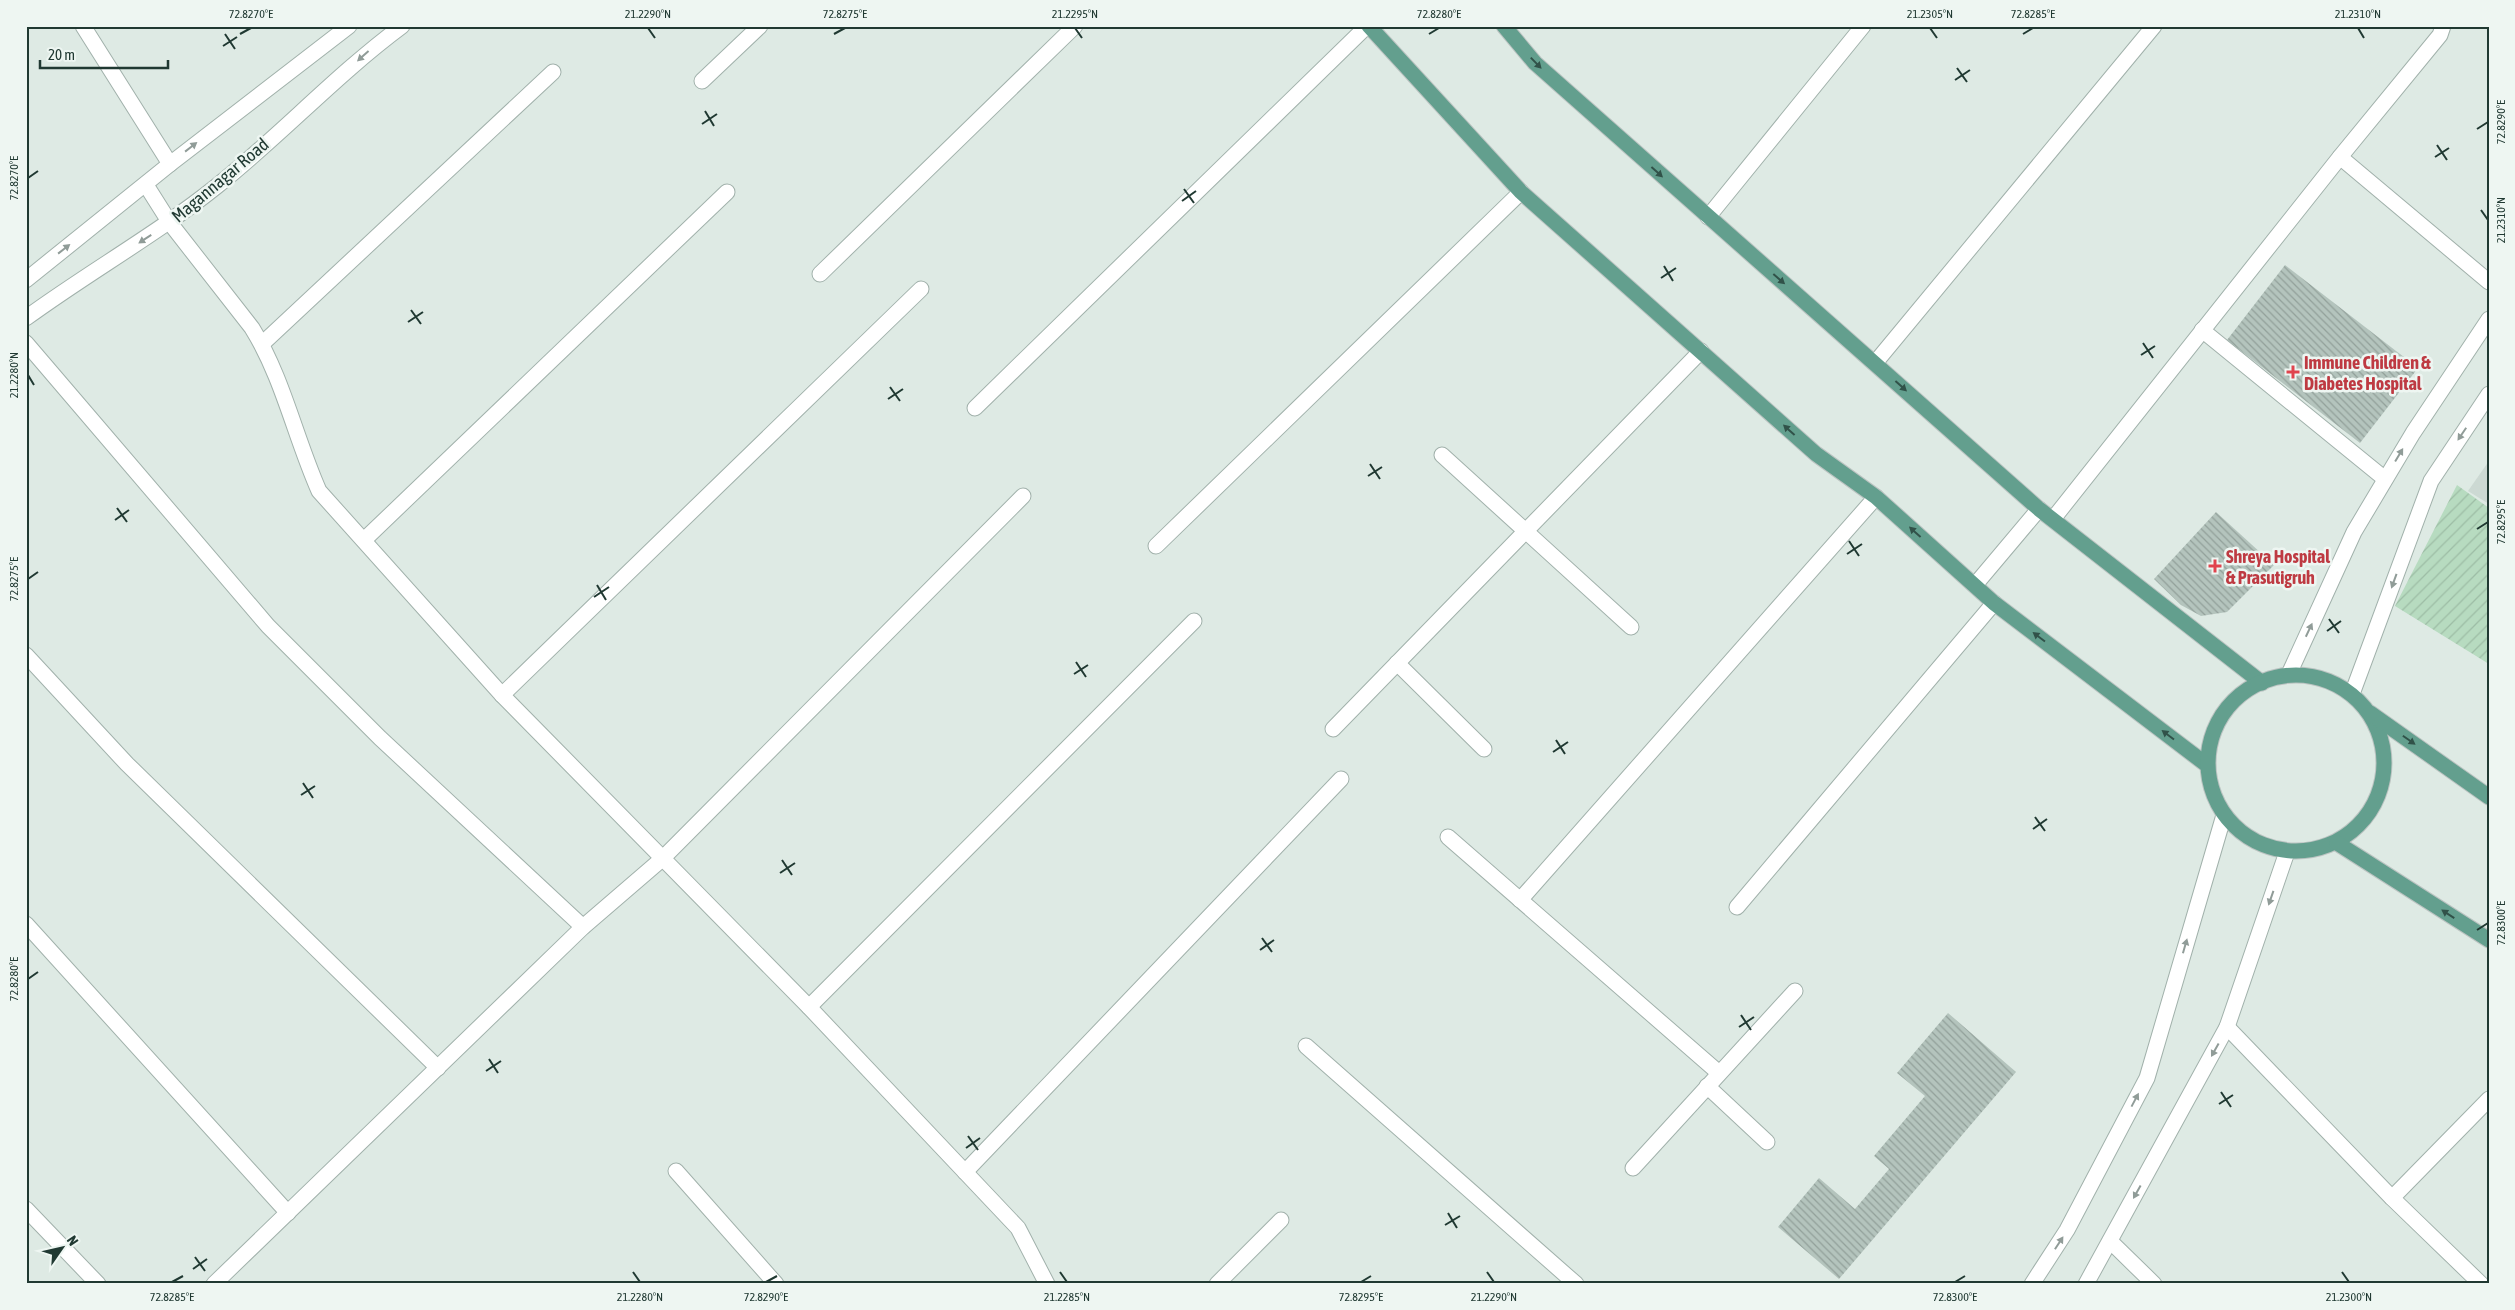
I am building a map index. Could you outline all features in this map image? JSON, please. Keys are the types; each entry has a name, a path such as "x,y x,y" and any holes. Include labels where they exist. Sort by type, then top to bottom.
{"main road":[{"path":"1368,26 1520,192 1816,454 1876,497 1994,603 2207,765"},
{"path":"1504,26 1536,63 2039,509 2262,683"},
{"path":"2369,712 2384,747 2383,785 2366,819 2336,843 2312,851 2287,852 2252,840 2224,815 2212,791 2207,765 2212,732 2229,703 2262,683 2288,674 2322,678 2352,694 2369,712 2489,797"},
{"path":"2336,843 2489,940"}],"street":[{"path":"83,26 170,164"},
{"path":"26,280 170,164 348,26"},
{"name":"Magannagar Road","path":"26,318 170,223 219,184 372,49 402,26"},
{"path":"702,81 760,26"},
{"path":"820,274 1075,26"},
{"path":"975,408 1368,26"},
{"path":"1708,217 1863,26"},
{"path":"1875,363 2154,26"},
{"path":"2053,519 2340,157 2440,35 2443,26"},
{"path":"262,344 553,72"},
{"path":"2340,157 2489,282"},
{"path":"146,185 170,223 262,344 276,372 306,460 319,491 502,695 809,1007 1018,1228 1048,1284"},
{"path":"364,540 726,192"},
{"path":"1156,546 1520,192"},
{"path":"502,695 921,289"},
{"path":"2288,674 2354,532 2413,432 2489,319"},
{"path":"2202,330 2385,479"},
{"path":"26,342 268,626 380,738 584,927"},
{"path":"1333,729 1700,351"},
{"path":"2352,694 2431,481 2489,394"},
{"path":"1442,455 1631,627"},
{"path":"214,1284 584,927 662,859 1023,496"},
{"path":"1520,900 1876,497"},
{"path":"1975,585 2039,509"},
{"path":"1737,907 1994,603"},
{"path":"809,1007 1194,620"},
{"path":"26,655 127,764 438,1068"},
{"path":"1397,663 1484,749"},
{"path":"965,1172 1341,779"},
{"path":"2032,1284 2067,1230 2147,1078 2224,815"},
{"path":"1448,837 1719,1073"},
{"path":"2086,1284 2227,1027 2287,852"},
{"path":"26,924 288,1213"},
{"path":"1633,1168 1795,991"},
{"path":"2227,1027 2392,1198 2481,1284"},
{"path":"1306,1046 1576,1284"},
{"path":"1707,1086 1767,1142"},
{"path":"2392,1198 2489,1099"},
{"path":"676,1171 776,1284"},
{"path":"26,1209 98,1284"},
{"path":"1217,1284 1281,1220"},
{"path":"2110,1241 2154,1284"}],"shaded area":[{"path":"2489,461 2489,504 2468,491"}],"green space":[{"path":"2457,485 2489,508 2489,664 2395,606"}],"building":[{"path":"2285,265 2418,368 2360,443 2227,340"},
{"path":"2216,512 2274,565 2227,612 2201,616 2181,605 2154,579"},
{"path":"1948,1013 2016,1072 1839,1279 1778,1227 1819,1178 1855,1209 1889,1169 1874,1156 1925,1096 1897,1073"}],"place":[{"name":"Immune Children & Diabetes Hospital","path":"2293,372"},
{"name":"Shreya Hospital & Prasutigruh","path":"2215,566"}]}
